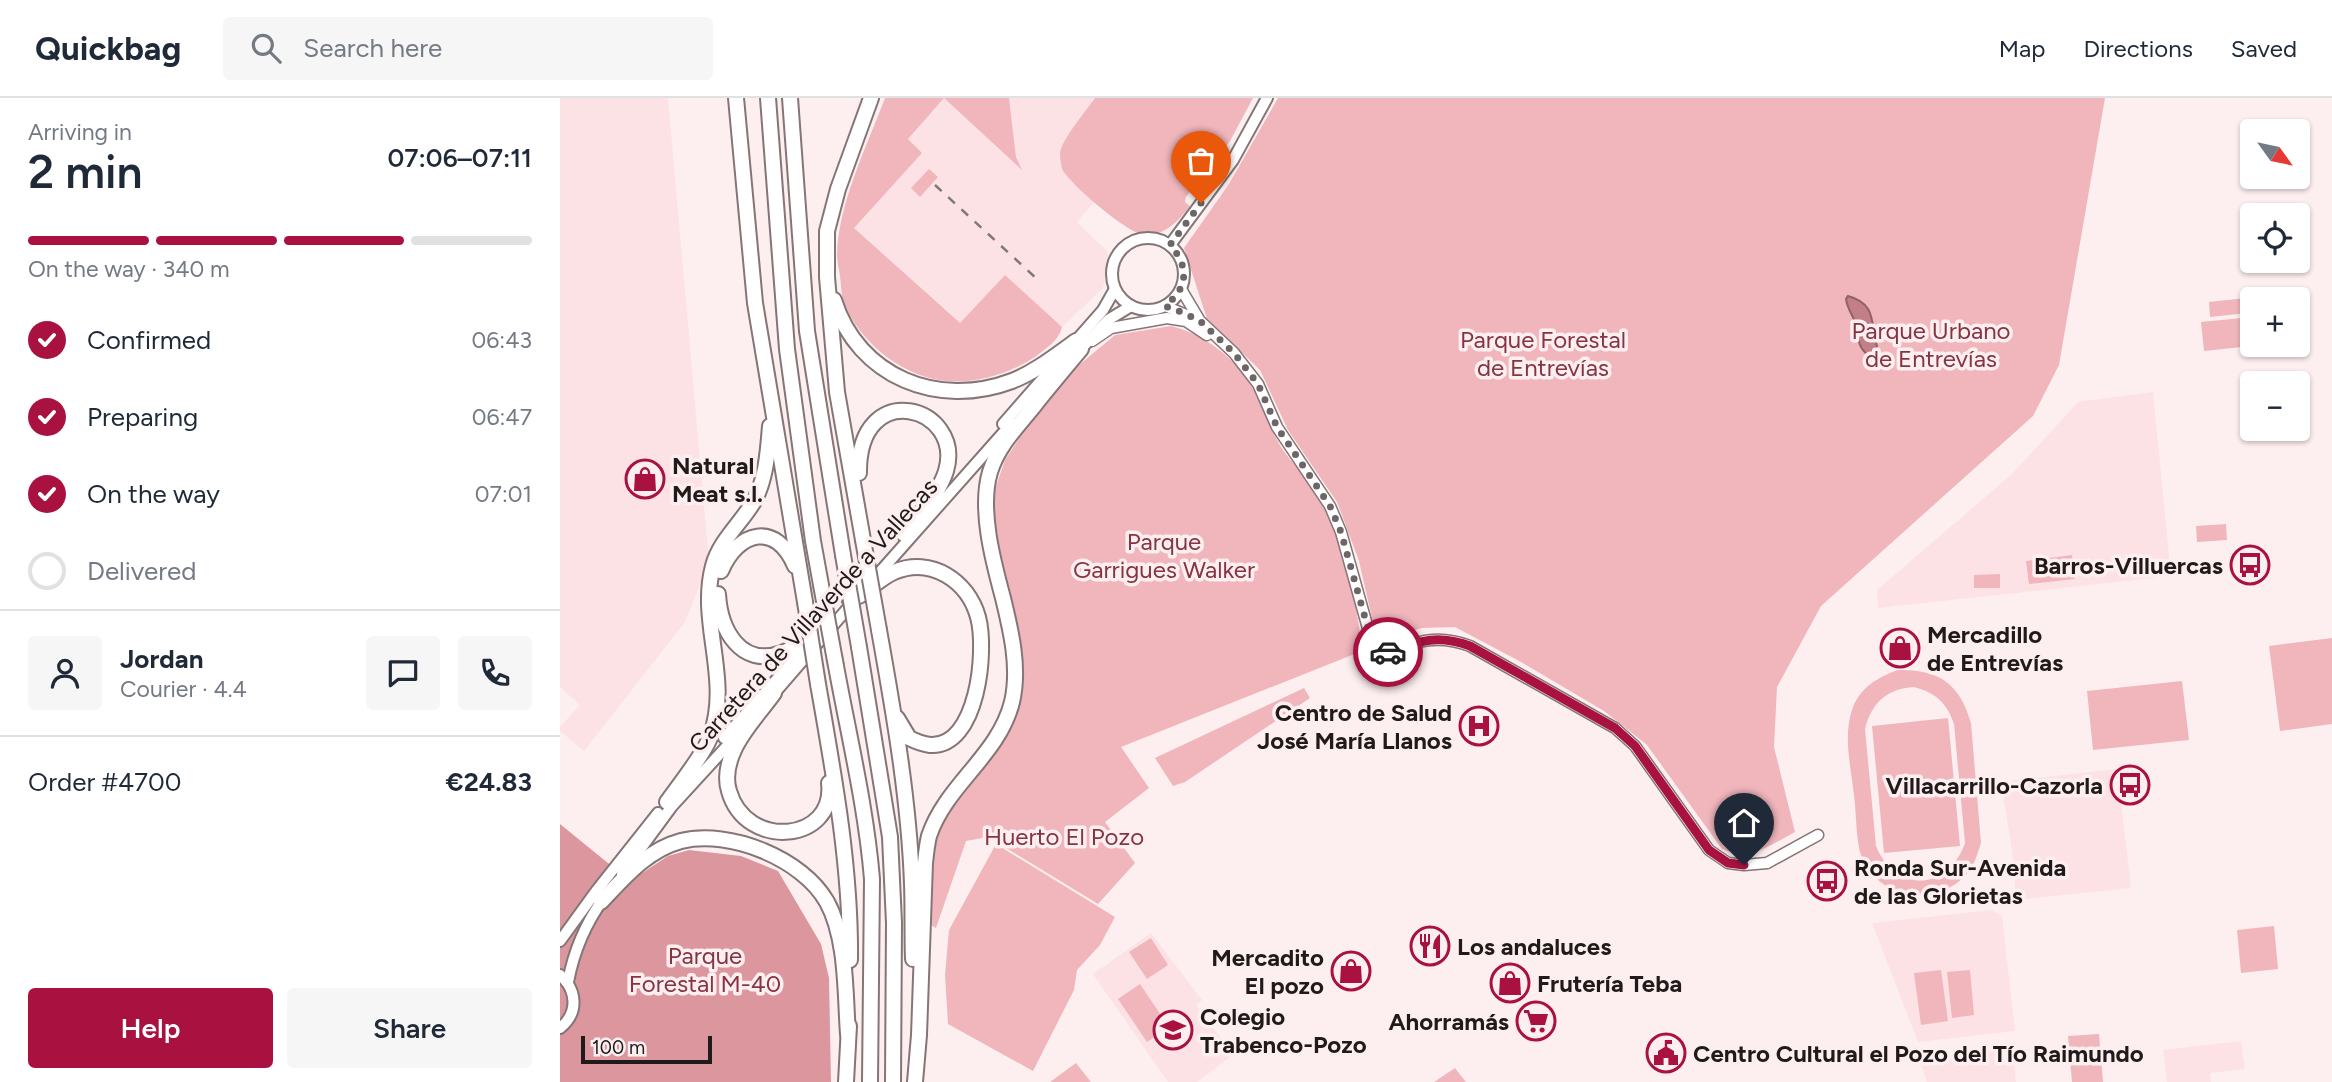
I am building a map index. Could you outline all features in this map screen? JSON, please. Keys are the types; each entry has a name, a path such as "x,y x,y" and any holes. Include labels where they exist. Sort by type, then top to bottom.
{"highway":[{"path":"736,98 755,303 841,816 850,921 846,1082"},
{"path":"768,98 787,349 813,541 864,811 870,860 870,1082"},
{"path":"790,98 807,331 890,837 894,923 893,1082"},
{"path":"871,98 832,210 827,231 827,277 837,392 892,704 906,815 912,883 914,1082"},
{"path":"827,277 839,316 865,354 905,381 923,387 963,391 1012,381 1078,345"},
{"path":"914,1082 919,1035 925,863 929,837 945,805 996,740 1005,724 1015,690 1016,671 1012,643 986,514 989,474 1002,446 1078,345"},
{"path":"667,802 710,738 716,716 719,693 708,592 713,564 718,554 754,501 767,460 771,404"},
{"path":"859,516 859,454 863,439 882,416 895,411 911,411 924,416 937,425 946,439 946,472 904,534"},
{"path":"802,584 789,553 777,540 762,535 749,538 727,556 721,572 718,592 723,625 732,640 741,648 753,654 769,656 783,653 823,627"},
{"path":"859,596 894,572 912,567 929,567 943,572 964,591 978,618 981,633 980,669 974,699 962,728 942,743 930,745 916,741 909,738 904,731 892,704"},
{"path":"774,693 734,748 727,768 733,804 744,818 757,827 776,832 794,830 810,825 824,811 830,793 824,745 824,718"},
{"path":"601,902 643,860 682,841 728,841 775,856 796,868 813,883 827,901 841,946 848,1034"}],"main road":[{"path":"1170,245 1233,160 1267,98"},
{"path":"1147,238 1170,245 1183,265 1184,278 1174,299 1154,310 1142,310 1121,299 1112,278 1113,266 1126,246 1147,238"},
{"name":"Carretera de Villaverde a Vallecas","path":"560,1028 570,1018 573,1010 573,991 564,978 583,930 672,806 1048,383 1103,310 1115,289"},
{"name":"Carretera de Villaverde a Vallecas","path":"560,941 667,802 904,534 1078,345 1108,320 1131,306"}],"street":[{"path":"1181,289 1200,321 1234,353 1258,384 1277,427 1330,506 1341,532 1376,657 1430,638 1454,640 1470,646 1615,728 1635,746 1709,850 1728,863 1767,863 1818,835"},
{"path":"1165,306 1200,321"},
{"path":"1078,345 1111,328 1167,318 1186,321 1234,353"}],"shaded area":[{"path":"560,98 668,98 708,551 702,580 685,622 584,751 560,731 560,727 580,705 560,687"},
{"path":"944,98 1021,167 1016,157 1009,98 1095,98 1060,151 1061,167 1070,180 1095,201 1077,222 1107,251 1109,262 1103,288 1062,327 1005,275 960,324 854,228 921,153 908,139"},
{"path":"1848,296 1864,304 1869,310 1877,346 1873,355 1864,352 1860,344 1846,299"},
{"path":"2153,392 2171,576 1878,608 1877,590 2012,474 2078,402"},
{"path":"2117,769 2131,888 2016,900 2012,851 2001,782"},
{"path":"1992,910 2002,916 2015,1031 1918,1042 1872,923"},
{"name":"Colegio Trabenco-Pozo","path":"1151,933 1202,1000 1196,1005 1233,1055 1197,1082 1168,1082 1093,974"},
{"path":"2241,1041 2245,1069 2210,1073 2211,1082 2167,1082 2163,1050"},
{"path":"2012,1047 2016,1082 1927,1082 1920,1062 1928,1056"}],"green space":[{"path":"885,98 944,98 908,139 922,153 854,228 960,323 1005,275 1062,327 1052,344 1025,363 976,380 951,381 924,376 881,353 869,342 850,316 844,302 837,258 842,216"},
{"path":"944,98 1009,98 1016,157 1022,170"},
{"path":"1095,98 1253,98 1230,141 1186,197 1185,202 1190,206 1169,228 1148,235 1133,231 1111,216 1075,185 1062,169 1062,147"},
{"name":"Parque Forestal de Entrevías","path":"1278,98 2105,98 2059,365 2033,416 1821,606 1777,687 1774,747 1795,832 1769,847 1751,853 1732,853 1722,849 1647,745 1604,711 1455,627 1421,628 1378,644 1359,561 1337,502 1288,430 1260,370 1207,319 1184,248 1229,184"},
{"path":"929,169 938,177 920,197 911,188"},
{"path":"2240,299 2240,314 2210,317 2209,302"},
{"path":"2240,318 2240,347 2204,351 2201,322"},
{"name":"Parque Garrigues Walker","path":"1171,326 1207,341 1238,367 1253,389 1281,447 1317,493 1333,528 1347,570 1362,651 1121,747 1149,788 1105,822 1135,863 1098,904 988,837 966,841 936,928 929,924 932,861 939,831 953,808 1003,743 1015,719 1023,684 1020,645 994,523 994,492 1005,460 1032,419 1073,370 1115,335"},
{"path":"2226,524 2227,540 2197,542 2196,526"},
{"path":"2072,555 2075,579 2029,584 2026,561"},
{"path":"2000,574 2000,588 1974,588 1974,575"},
{"path":"2332,638 2332,724 2280,731 2269,646"},
{"path":"1898,670 1925,672 1946,682 1961,698 1971,723 1981,843 1973,865 1965,876 1954,885 1928,894 1914,895 1887,887 1867,867 1859,848 1848,752 1849,720 1859,695 1877,680","holes":["1904,688 1922,689 1940,700 1954,724 1965,843 1957,859 1947,870 1935,878 1922,880 1908,879 1896,873 1885,862 1876,846 1865,729 1876,704 1888,694"]},
{"path":"2182,681 2189,740 2093,750 2087,691"},
{"path":"1304,688 1310,698 1185,782 1173,786 1155,758"},
{"path":"1948,718 1960,846 1884,853 1872,726"},
{"name":"Parque Forestal M-40","path":"560,824 630,881 668,856 689,850 741,856 778,871 821,944 829,978 831,1082 560,1082"},
{"path":"996,844 1115,917 1100,945 1077,970 1074,990 1033,1071 948,1024 945,975 949,930"},
{"path":"2274,926 2278,969 2241,973 2237,930"},
{"path":"1151,938 1168,965 1147,979 1129,952"},
{"path":"1941,970 1948,1021 1921,1025 1914,973"},
{"path":"1970,970 1974,1015 1952,1018 1947,972"},
{"path":"1140,984 1169,1027 1147,1042 1118,999"},
{"path":"2099,1034 2103,1082 2072,1082 2068,1036"},
{"path":"1076,1063 1091,1082 1050,1082"},
{"path":"1455,1068 1466,1082 1434,1082"}],"railway":[{"path":"935,185 1037,279"}],"way so far":[{"path":"1201,203 1170,245 1183,265 1184,278 1181,289 1165,306 1200,321 1234,353 1258,384 1277,427 1330,506 1341,532 1376,657 1388,652"}],"place":[{"name":"Natural Meat s.l.","path":"645,479"},
{"name":"Barros-Villuercas","path":"2250,565"},
{"name":"Mercadillo de Entrevías","path":"1900,648"},
{"name":"Centro de Salud José María Llanos","path":"1479,726"},
{"name":"Villacarrillo-Cazorla","path":"2130,785"},
{"name":"Ronda Sur-Avenida de las Glorietas","path":"1827,881"},
{"name":"Los andaluces","path":"1430,946"},
{"name":"Mercadito El pozo","path":"1351,971"},
{"name":"Frutería Teba","path":"1510,983"},
{"name":"Ahorramás","path":"1536,1021"},
{"name":"Colegio Trabenco-Pozo","path":"1173,1030"},
{"name":"Centro Cultural el Pozo del Tío Raimundo","path":"1666,1053"}],"route":[{"path":"1388,652 1430,638 1454,640 1470,646 1615,728 1635,746 1709,850 1728,863 1744,865"}],"park label":[{"name":"Parque Urbano de Entrevías","path":"1931,344"},
{"name":"Huerto El Pozo","path":"1064,836"}]}
